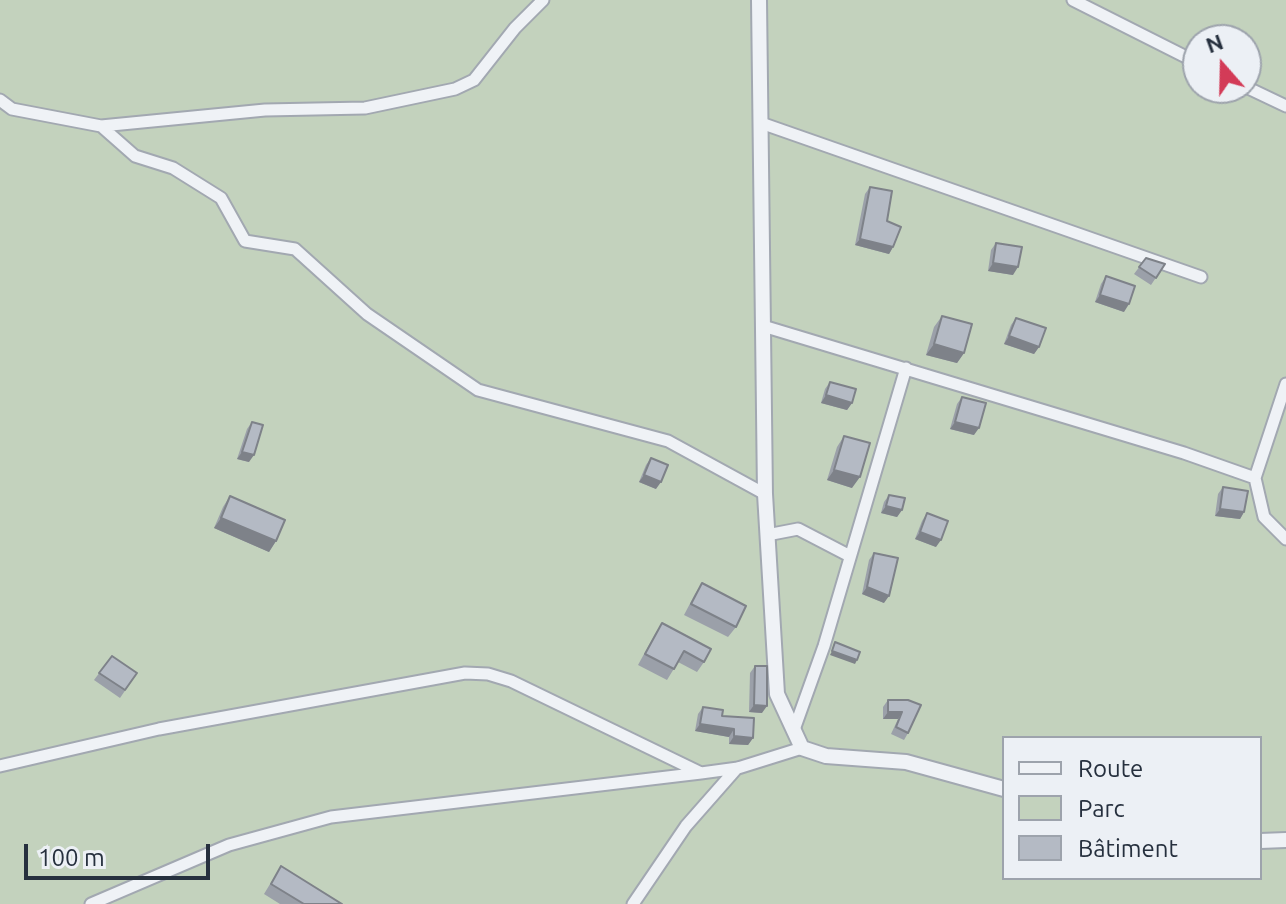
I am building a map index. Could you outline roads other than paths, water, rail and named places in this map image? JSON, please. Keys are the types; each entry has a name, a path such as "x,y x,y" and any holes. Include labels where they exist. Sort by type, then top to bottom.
{"street":[{"path":"0,100 12,109 101,126 265,110 365,108 455,89 483,74 515,28 543,0"},
{"path":"759,0 767,535 777,694 795,727 802,748"},
{"path":"1073,0 1182,55"},
{"path":"1262,95 1286,106"},
{"path":"761,123 1201,277"},
{"path":"101,126 135,156 173,168 221,198 245,241 295,249 367,314 478,390 668,441 765,494"},
{"path":"763,326 1255,478"},
{"path":"795,727 824,646 848,555 906,368"},
{"path":"1286,384 1255,478 1264,517 1286,539"},
{"path":"767,535 798,529 848,555"},
{"path":"0,766 159,729 465,673 488,674 511,681 701,773"},
{"path":"91,904 229,845 331,817 738,768 802,748 826,756 906,762 1002,788"},
{"path":"633,904 686,826 738,768"},
{"path":"1262,841 1286,840"}]}
